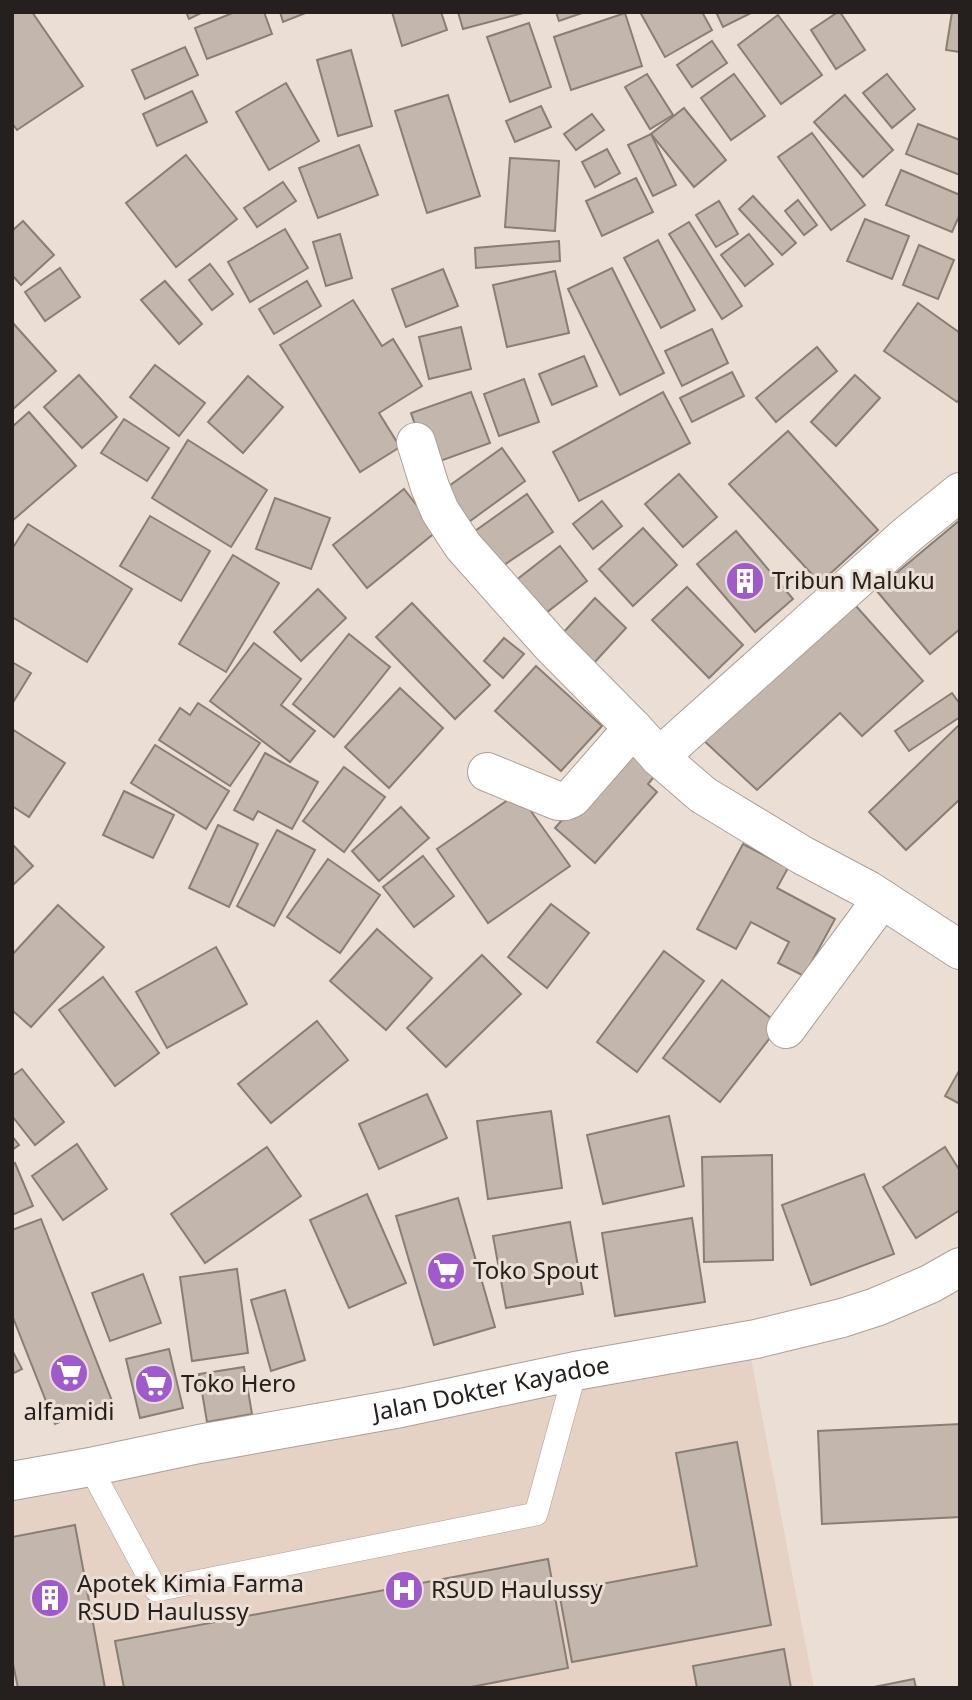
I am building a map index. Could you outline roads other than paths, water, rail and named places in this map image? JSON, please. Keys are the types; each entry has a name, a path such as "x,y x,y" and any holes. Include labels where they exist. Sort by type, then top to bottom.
{"street":[{"path":"416,442 440,511 463,546 551,645 659,757 703,795 802,856 868,890 960,950"},
{"path":"659,757 908,534 960,492"},
{"path":"487,772 558,801 565,801 572,798 633,728"},
{"path":"786,1029 882,899"},
{"name":"Jalan Dokter Kayadoe","path":"12,1481 401,1408 575,1371 756,1339 876,1307 919,1289 960,1267"}],"lane":[{"path":"90,1467 156,1590 536,1514 575,1371"}],"place":[{"name":"Tribun Maluku","path":"745,581"},
{"name":"Toko Spout","path":"446,1271"},
{"name":"alfamidi","path":"69,1373"},
{"name":"Toko Hero","path":"154,1384"},
{"name":"RSUD Haulussy","path":"404,1590"},
{"name":"Apotek Kimia Farma RSUD Haulussy","path":"50,1598"}]}
